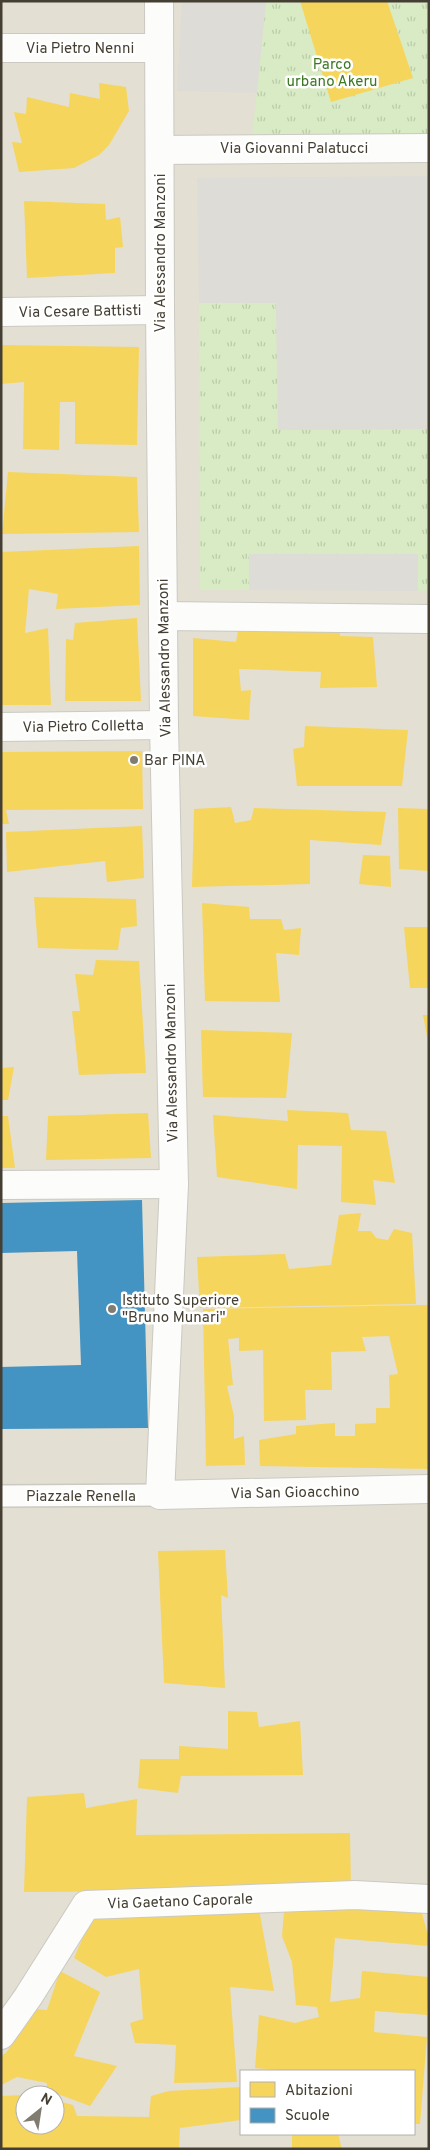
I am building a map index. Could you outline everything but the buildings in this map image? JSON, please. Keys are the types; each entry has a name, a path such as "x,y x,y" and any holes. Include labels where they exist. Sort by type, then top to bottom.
{"street":[{"name":"Via Alessandro Manzoni","path":"159,1 164,725 174,1184 160,1495"},
{"name":"Via Pietro Nenni","path":"1,48 160,48"},
{"name":"Via Giovanni Palatucci","path":"160,150 429,148"},
{"name":"Via Cesare Battisti","path":"1,312 160,310"},
{"path":"163,616 429,620"},
{"name":"Via Pietro Colletta","path":"1,727 164,725"},
{"path":"1,1185 174,1184"},
{"name":"Via San Gioacchino","path":"160,1495 429,1489"},
{"name":"Piazzale Renella","path":"1,1496 160,1495"},
{"name":"Via Gaetano Caporale","path":"1,2035 28,1997 86,1905 355,1895 429,1899"}],"shaded area":[{"path":"1,1 429,1 429,2149 1,2149"},
{"path":"182,1 266,1 257,93 177,91"},
{"path":"429,176 429,429 278,430 276,303 199,303 197,178"},
{"path":"249,554 418,554 418,591 249,590"}],"green space":[{"name":"Parco urbano Akeru","path":"266,1 429,1 429,138 251,148"},
{"path":"199,303 276,303 278,430 429,429 429,590 418,591 417,554 249,554 249,590 200,590"}],"place":[{"name":"Bar PINA","path":"134,760"},
{"name":"Istituto Superiore \"Bruno Munari\"","path":"112,1309"}]}
